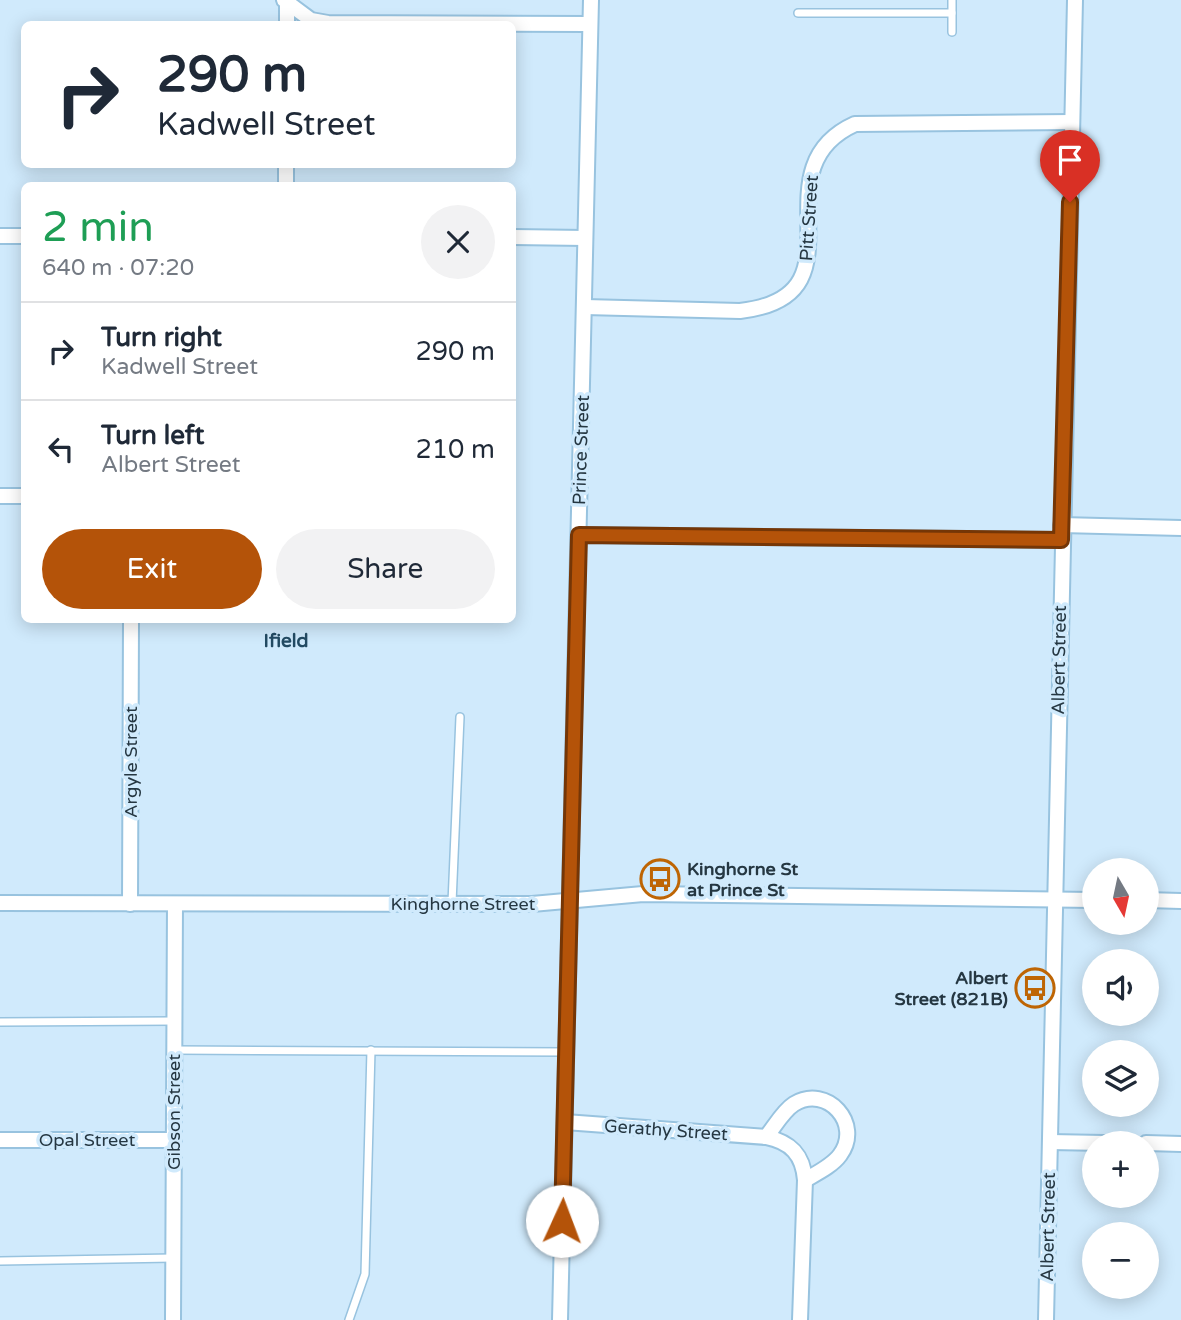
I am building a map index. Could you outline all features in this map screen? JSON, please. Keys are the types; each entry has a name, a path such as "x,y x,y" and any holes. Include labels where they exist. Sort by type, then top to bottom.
{"street":[{"name":"Prince Street","path":"560,1320 591,0"},
{"name":"Albert Street","path":"1046,1320 1061,532 1075,0"},
{"path":"285,3 317,21"},
{"path":"285,3 287,21"},
{"path":"516,23 590,23"},
{"name":"Pitt Street","path":"585,307 740,311 762,308 782,300 796,286 807,267 811,169 821,148 835,133 856,124 1072,122"},
{"path":"0,236 21,236"},
{"path":"516,237 585,238"},
{"path":"0,496 21,496"},
{"path":"579,535 1061,532 1181,527"},
{"name":"Argyle Street","path":"130,904 131,623"},
{"name":"Kinghorne Street","path":"0,903 452,904 570,902 643,894 1082,900"},
{"path":"1159,900 1181,901"},
{"name":"Gibson Street","path":"173,1320 175,904"},
{"path":"766,1137 791,1106 806,1099 826,1101 841,1112 848,1137 841,1154 805,1180"},
{"name":"Gerathy Street","path":"565,1122 766,1137 789,1144 796,1151 805,1180 800,1320"},
{"name":"Opal Street","path":"0,1140 173,1140"},
{"path":"1050,1142 1082,1143"},
{"path":"1159,1143 1181,1144"}],"lane":[{"path":"952,0 952,32"},
{"path":"798,13 952,13"},
{"path":"452,904 460,718"},
{"path":"0,1022 174,1021"},
{"path":"174,1050 567,1052"},
{"path":"349,1320 365,1274 371,1050"},
{"path":"0,1261 173,1258"}],"place":[{"name":"Kinghorne St at Prince St","path":"660,879"},
{"name":"Albert Street (821B)","path":"1035,988"}],"district":[{"name":"Ifield","path":"286,641"}],"route":[{"path":"562,1221 579,535 1061,540 1070,202"}]}
